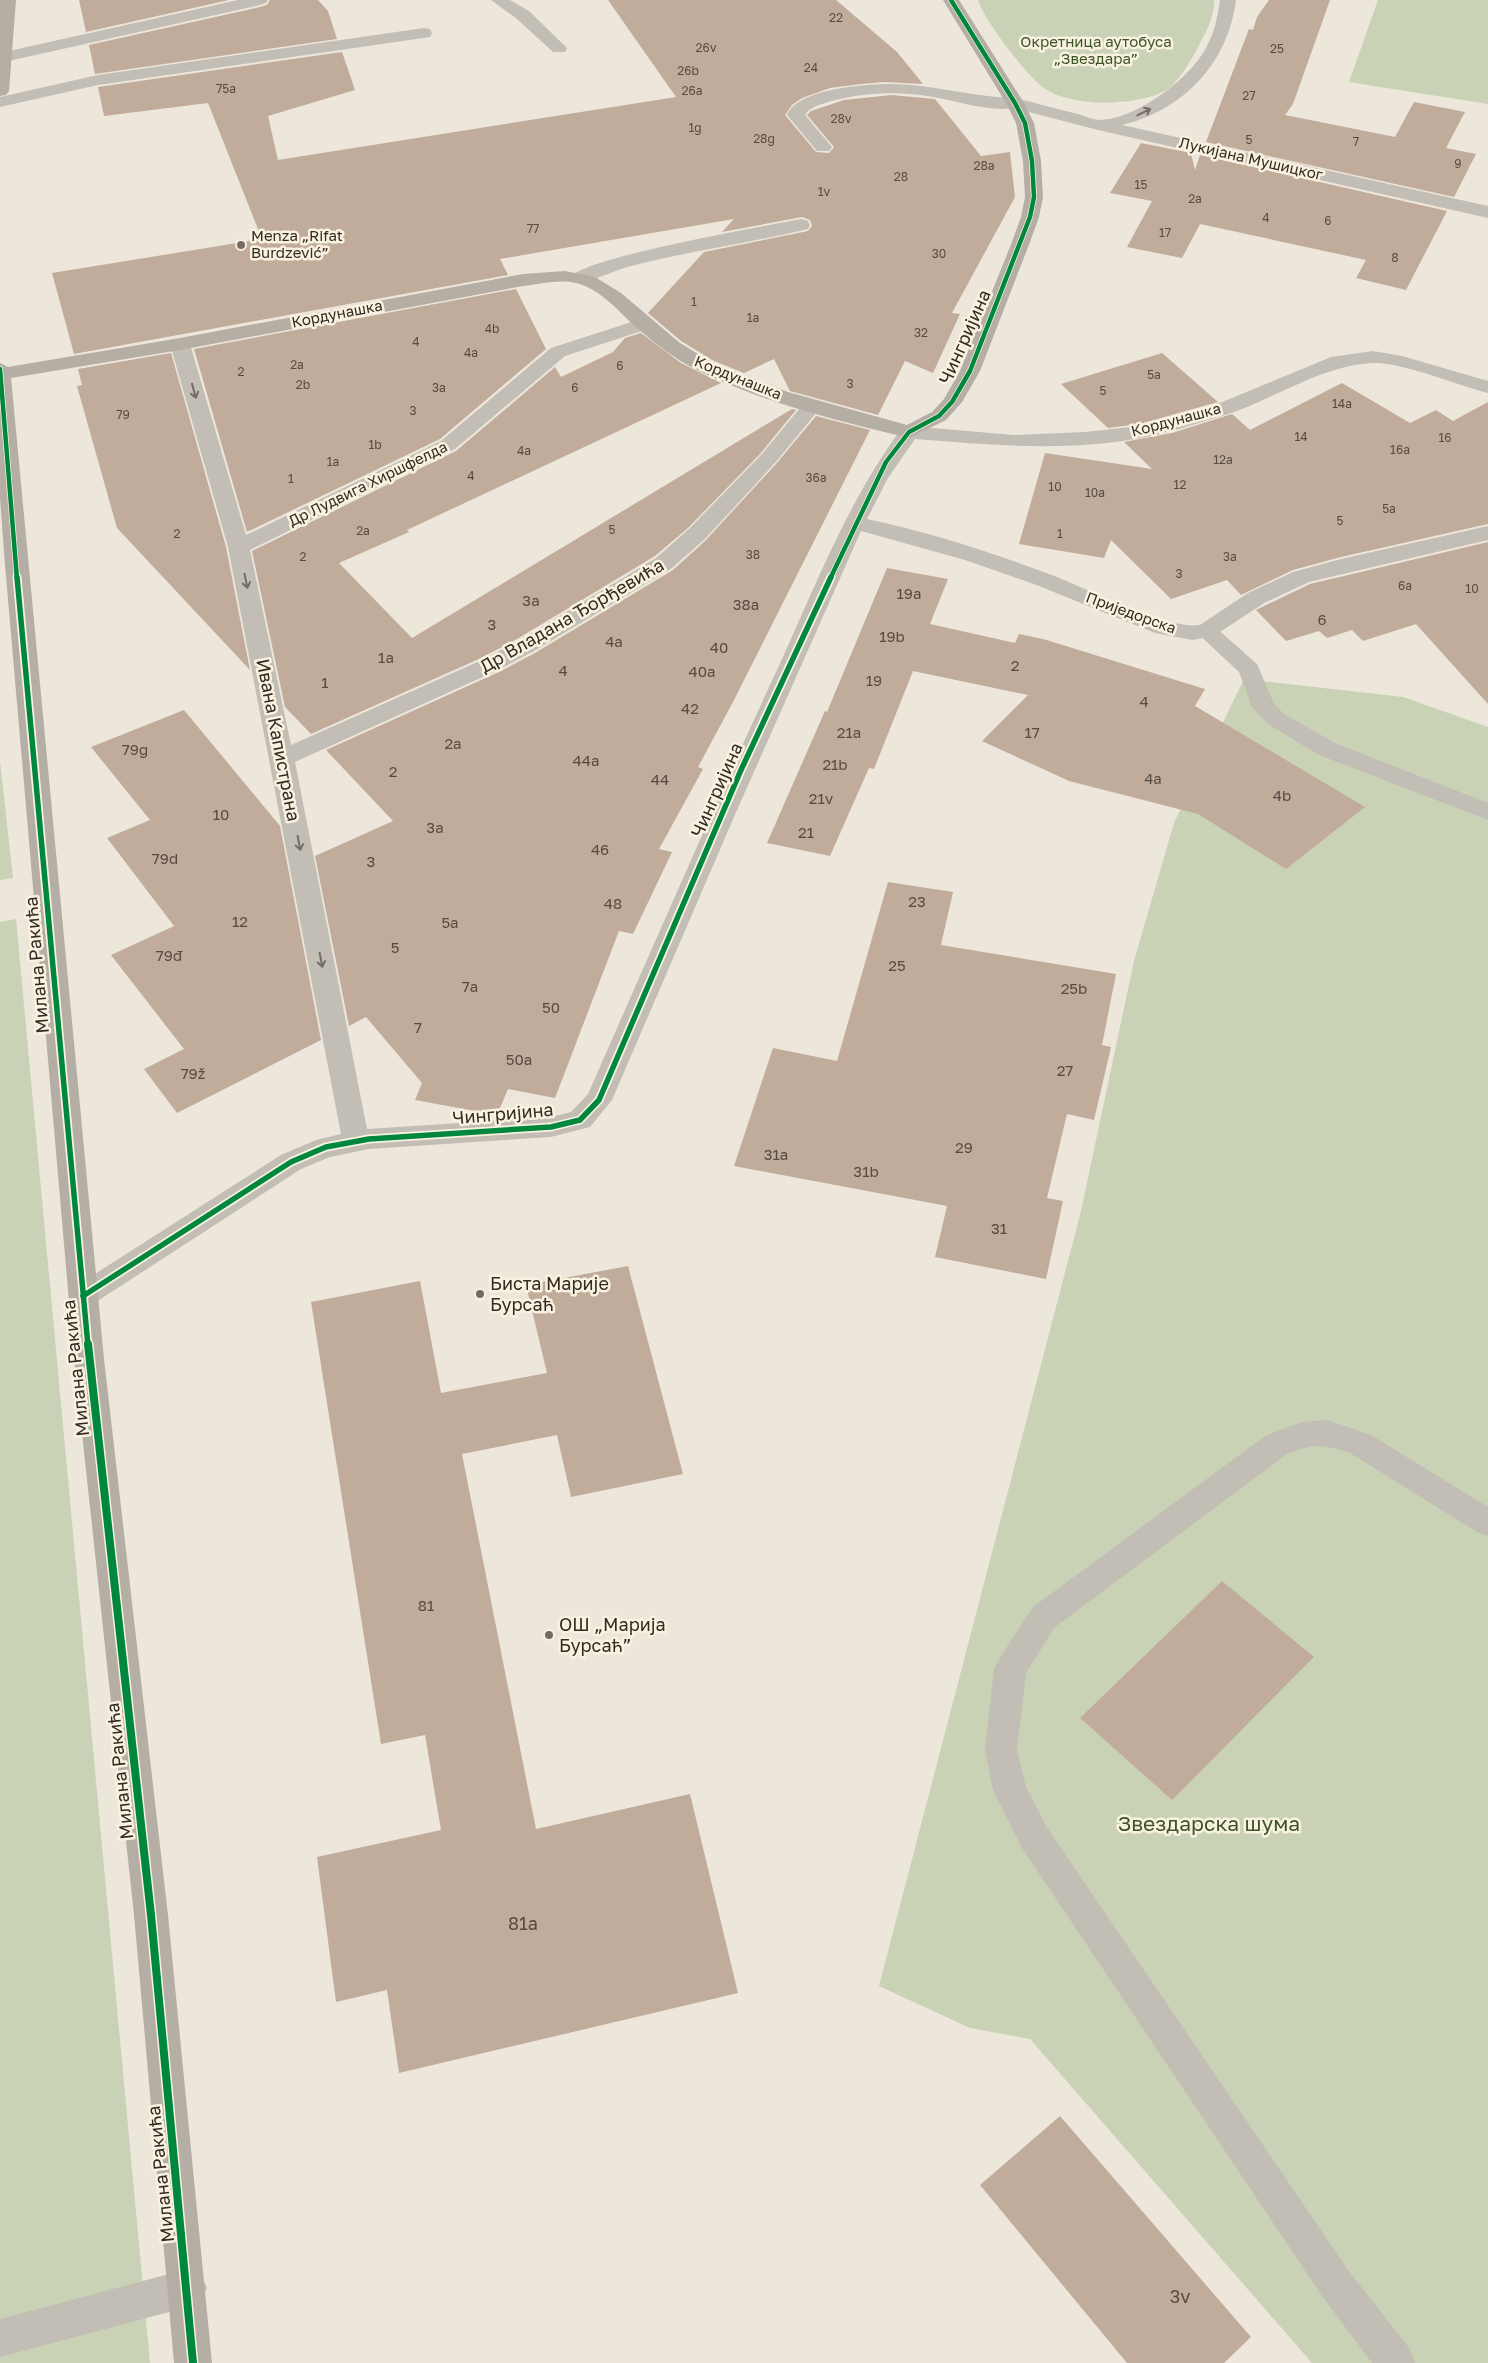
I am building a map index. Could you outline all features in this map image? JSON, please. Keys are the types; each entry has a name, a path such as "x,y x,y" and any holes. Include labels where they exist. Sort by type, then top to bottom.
{"street":[{"path":"4,57 260,0"},
{"path":"499,0 523,15 559,48"},
{"name":"Чингријина","path":"83,1296 291,1162 326,1147 356,1141 551,1127 580,1120 599,1100 741,770 886,462 909,432 939,416 952,402 970,370 1030,217 1034,197 1032,161 1025,123 1015,103 951,0"},
{"path":"1098,125 1137,116 1184,87 1207,59 1225,27 1228,0"},
{"path":"0,91 4,57 5,6"},
{"path":"0,102 98,80 424,32"},
{"name":"Лукијана Мушицког","path":"823,147 796,115 798,110 804,105 829,96 864,90 925,90 984,102 1015,103 1098,125 1488,212"},
{"path":"579,278 605,267 664,252 801,225"},
{"name":"Кордунашка","path":"0,374 180,344 523,280 560,276 579,278 606,290 668,344 705,366 756,388 812,406 909,432 1014,441 1085,438 1141,432 1217,411 1338,361 1374,356 1395,360 1488,388"},
{"name":"Др Лудвига Хиршфелда","path":"239,547 448,445 558,352 644,324"},
{"name":"Ивана Капистрана","path":"180,344 239,547 356,1141"},
{"name":"Милана Ракића","path":"0,369 16,565 83,1296 150,1906 188,2288 193,2363"},
{"name":"Др Владана Ђорђевића","path":"282,758 490,665 526,646 664,563 697,534 768,459 812,406"},
{"name":"Приједорска","path":"856,524 914,537 1011,568 1163,628 1192,633 1206,631"},
{"path":"1488,533 1341,566 1301,577 1256,598 1206,631 1249,669 1264,708 1276,718 1327,749 1488,812"},
{"path":"1396,2363 1334,2283 1034,1837 1010,1790 1001,1750 1010,1670 1044,1617 1276,1445 1302,1435 1327,1434 1360,1444 1488,1523"},
{"path":"0,2338 188,2288"}],"green space":[{"name":"Окретница аутобуса „Звездара”","path":"978,0 1214,0 1214,7 1211,19 1194,54 1169,88 1153,96 1138,100 1104,103 1070,99 1044,88 1006,47"},
{"path":"1378,0 1488,0 1488,104 1349,82"},
{"name":"Звездарска шума","path":"1244,679 1403,697 1488,727 1488,2363 1312,2363 1030,2039 970,2028 879,1986 1081,1211 1134,961 1174,823"},
{"path":"0,761 13,878 0,880"},
{"path":"16,919 150,2363 0,2363 0,922"}],"building":[{"path":"79,0 229,0 86,32"},
{"path":"270,0 318,0 328,11 337,39 95,74 89,45 260,7 267,5"},
{"path":"608,0 836,0 897,52 923,84 885,82 861,84 830,88 802,98 792,105 785,115 816,152 829,153 834,147 807,115 811,111 844,100 891,95 935,99 981,156 1010,152 1015,197 952,313 960,314 933,373 905,361 878,415 790,391 774,359 744,373 714,361 681,341 648,313 704,252 808,231 812,226 810,220 802,217 722,232 734,219 500,259 508,275 74,354 52,273 262,239 208,103 104,116 98,87 342,52 355,90 268,116 278,160 676,97"},
{"path":"1269,0 1330,0 1293,104 1285,115 1395,137 1414,102 1465,112 1446,148 1476,154 1454,197 1206,142 1249,29 1253,30 1257,17"},
{"path":"1141,143 1191,153 1195,170 1200,155 1447,211 1406,290 1356,278 1366,260 1200,224 1182,258 1127,247 1152,201 1110,193"},
{"path":"516,289 546,349 440,439 247,532 194,349"},
{"path":"641,333 681,363 721,383 407,530 409,532 339,563 412,638 792,409 796,410 760,454 688,528 655,556 517,639 481,658 311,734 285,707 252,551 456,451 555,367 561,377 613,352 625,338"},
{"path":"171,353 226,547 250,670 117,528 77,386 82,385 78,369"},
{"path":"1162,353 1218,402 1140,424 1108,428 1061,384"},
{"path":"1342,383 1410,423 1436,410 1453,421 1488,402 1488,524 1341,557 1293,570 1241,595 1227,580 1171,599 1111,540 1104,558 1019,544 1045,453 1152,469 1124,442 1172,433 1232,414 1250,430"},
{"path":"816,416 870,430 733,702 698,767 703,769 659,849 672,852 633,934 619,931 555,1098 508,1089 497,1115 415,1100 422,1083 366,1017 349,1026 315,856 393,821 326,750 499,672 535,653 673,570 706,540 776,464"},
{"path":"1488,542 1488,704 1416,624 1363,641 1352,630 1327,638 1319,631 1286,641 1256,610 1310,584"},
{"path":"887,568 948,579 930,624 1015,643 1019,634 1043,639 1205,689 1195,706 1365,807 1286,869 1198,814 1069,781 982,741 1028,695 913,671 874,769 869,768 830,856 767,843 825,711 827,712"},
{"path":"184,710 280,826 321,1040 177,1113 144,1069 184,1049 111,955 174,926 107,838 150,820 91,747"},
{"path":"888,882 953,892 941,945 1116,974 1102,1045 1111,1047 1094,1120 1067,1114 1047,1198 1063,1201 1046,1279 935,1257 947,1206 734,1166 773,1048 837,1061"},
{"path":"628,1266 683,1474 571,1497 557,1435 462,1454 536,1829 690,1794 738,1993 399,2073 387,1990 336,2002 317,1857 441,1830 425,1735 381,1744 311,1302 420,1281 441,1393 547,1373 526,1285"},
{"path":"1222,1581 1314,1657 1172,1800 1080,1718"},
{"path":"1060,2116 1251,2337 1224,2363 1127,2363 980,2185"}],"cycle path":[{"path":"83,1296 291,1162 326,1147 369,1139 551,1127 580,1120 599,1100 741,770 856,523 886,462 909,432 939,416 952,402 970,371 1030,217 1034,197 1032,161 1025,123 1015,103 951,0"},
{"path":"0,369 16,565 89,1359 151,1915 193,2363"}],"place":[{"name":"Menza „Rifat Burdzević”","path":"241,245"},
{"name":"Биста Марије Бурсаћ","path":"480,1294"},
{"name":"ОШ „Марија Бурсаћ”","path":"549,1635"}]}
